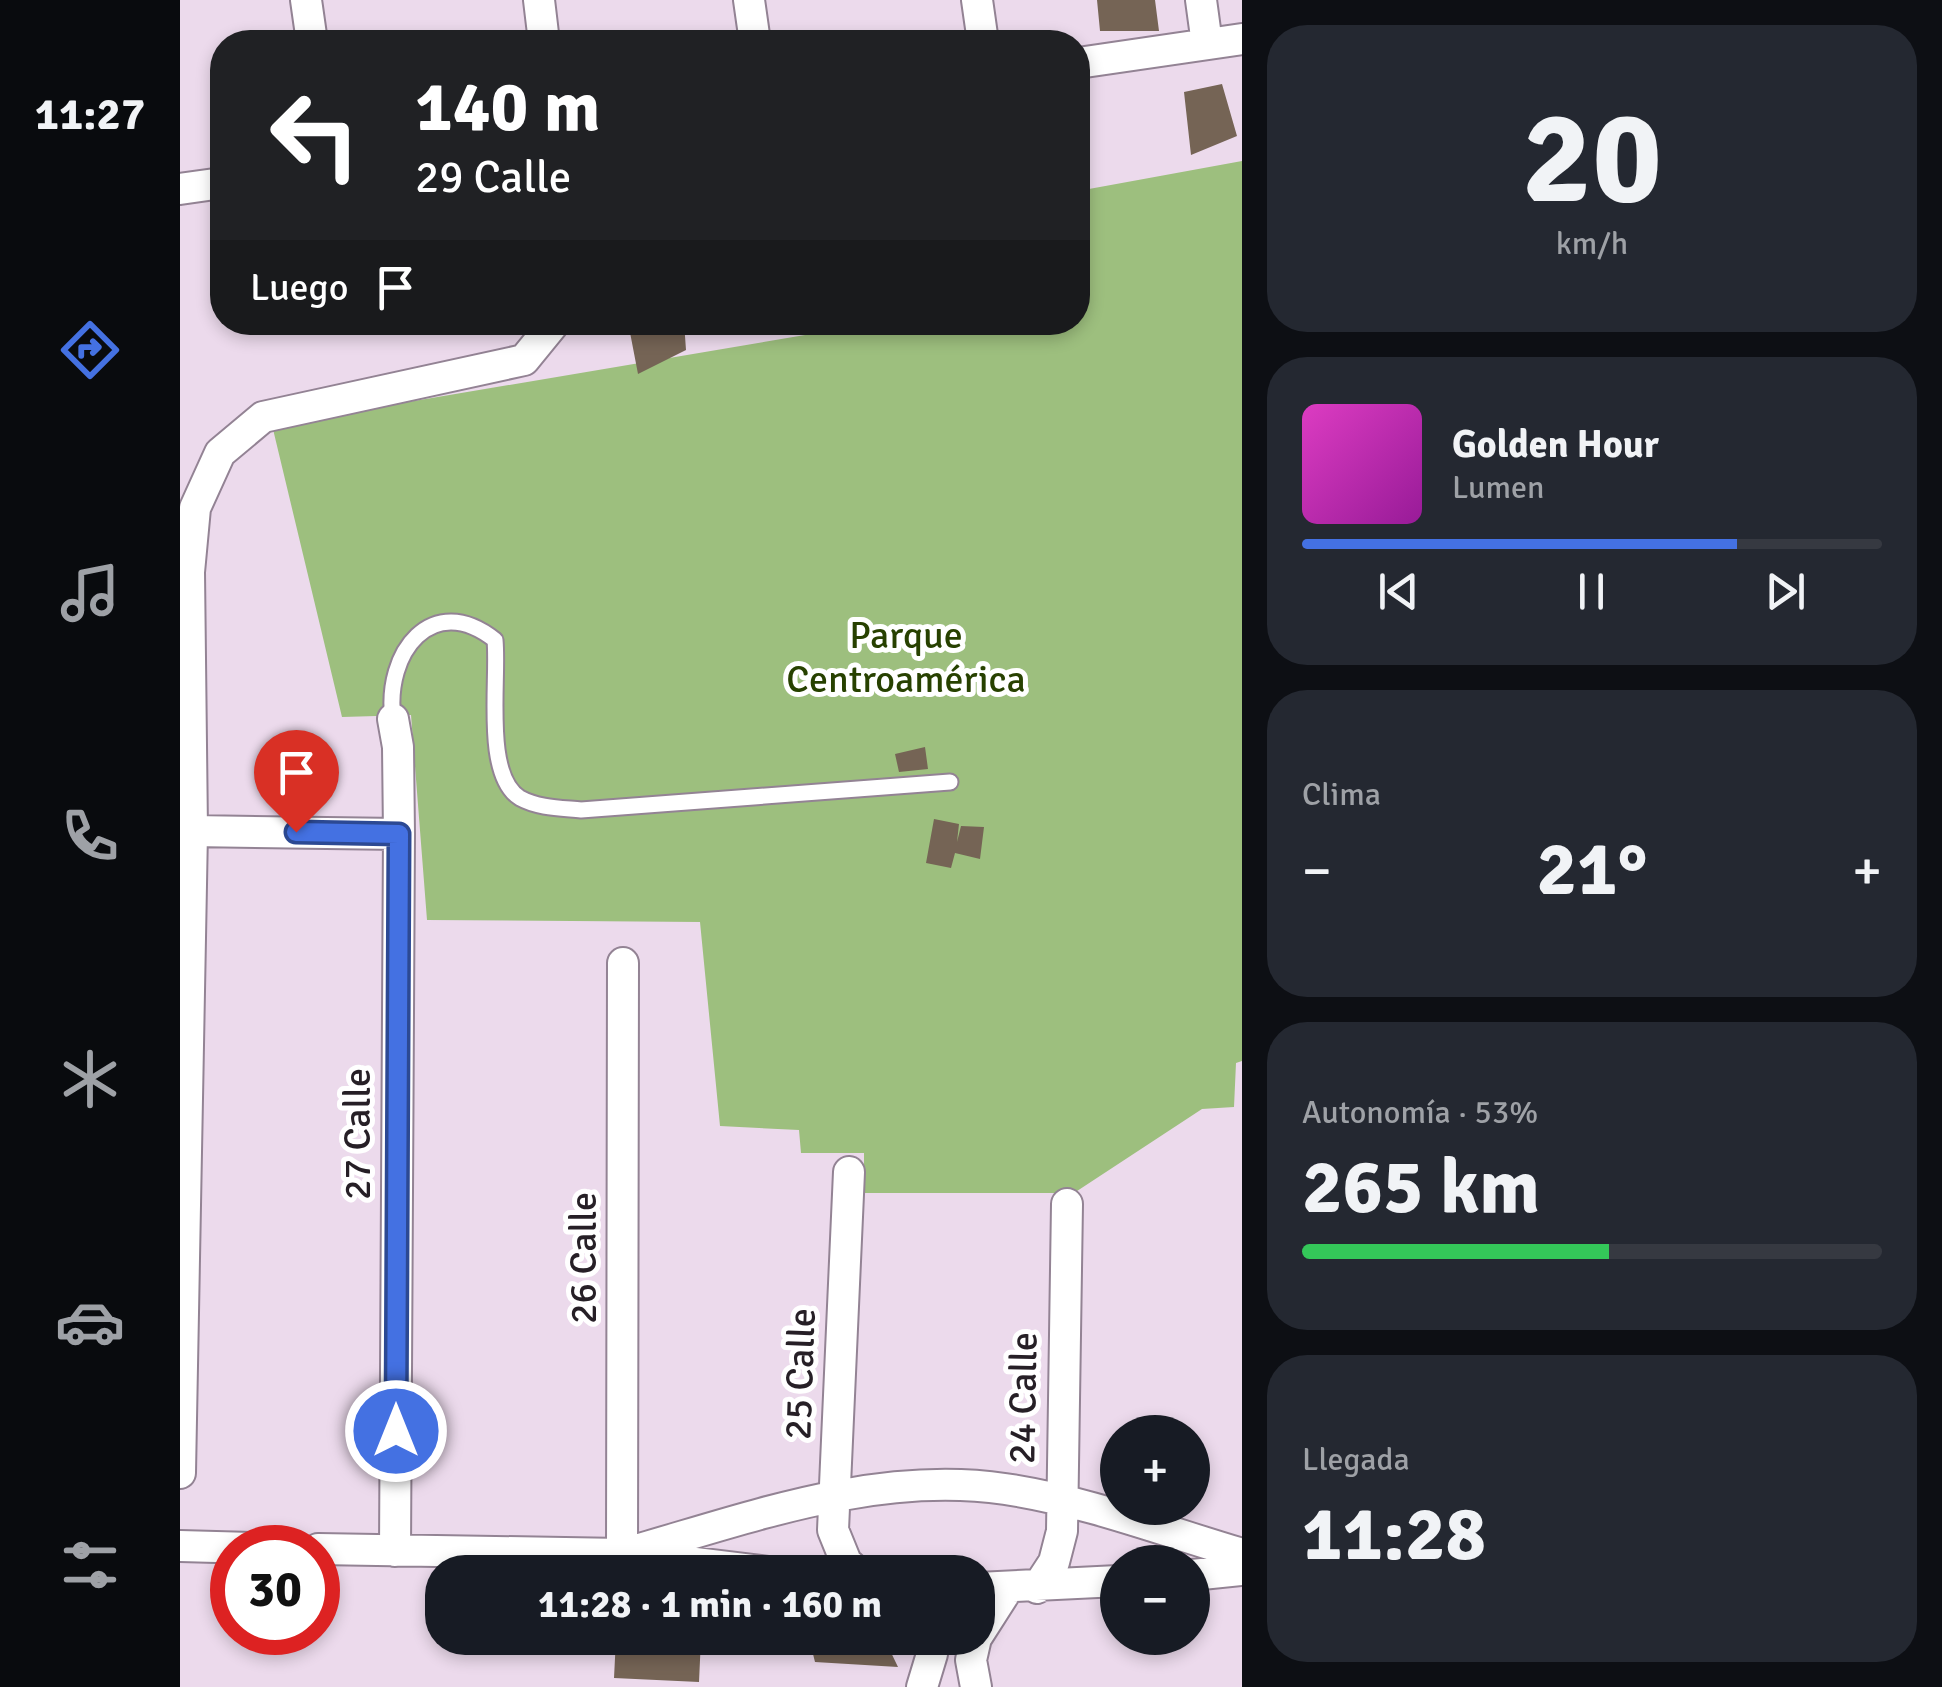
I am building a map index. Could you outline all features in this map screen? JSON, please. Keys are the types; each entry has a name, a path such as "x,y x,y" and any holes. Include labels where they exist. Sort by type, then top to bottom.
{"street":[{"path":"306,0 310,30"},
{"path":"539,0 543,30"},
{"path":"749,0 753,30"},
{"path":"977,0 981,30"},
{"path":"1201,0 1208,44"},
{"path":"1090,61 1242,39"},
{"path":"180,189 210,185"},
{"path":"180,1473 192,831 189,572 195,508 220,453 263,417 524,360 544,335"},
{"name":"27 Calle","path":"393,719 398,747 399,834 395,1551"},
{"path":"192,831 399,834"},
{"name":"26 Calle","path":"622,1554 624,963"},
{"name":"25 Calle","path":"843,1555 833,1530 849,1172"},
{"name":"24 Calle","path":"995,1617 1054,1562 1062,1531 1067,1204"},
{"path":"622,1554 836,1494 944,1484 1003,1488 1060,1500 1242,1554"},
{"path":"180,1546 210,1547"},
{"path":"340,1550 630,1555"},
{"path":"1210,1573 1242,1570"},
{"path":"995,1588 1100,1582"},
{"path":"922,1687 932,1655"},
{"path":"972,1655 976,1687"}],"lane":[{"path":"393,719 394,669 410,645 444,620 472,622 495,640 499,680 495,743 500,775 518,797 548,808 581,810 950,782"}],"green space":[{"name":"Parque Centroamérica","path":"1242,161 1242,1061 1236,1063 1234,1107 1202,1109 1074,1193 864,1193 864,1153 801,1153 799,1130 720,1126 700,922 427,920 411,715 342,717 272,425 805,335 1090,335 1090,189"}],"building":[{"path":"1097,0 1155,0 1159,31 1100,31"},
{"path":"1222,84 1237,136 1191,155 1184,92"},
{"path":"630,335 685,335 686,350 638,374"},
{"path":"925,747 928,769 899,772 895,754"},
{"path":"934,819 959,824 957,842 961,826 984,827 980,859 955,853 951,868 926,863"},
{"path":"615,1655 700,1655 699,1682 614,1678"},
{"path":"813,1655 892,1655 898,1667 815,1662"}],"route":[{"path":"296,832 399,834 396,1431"}]}
